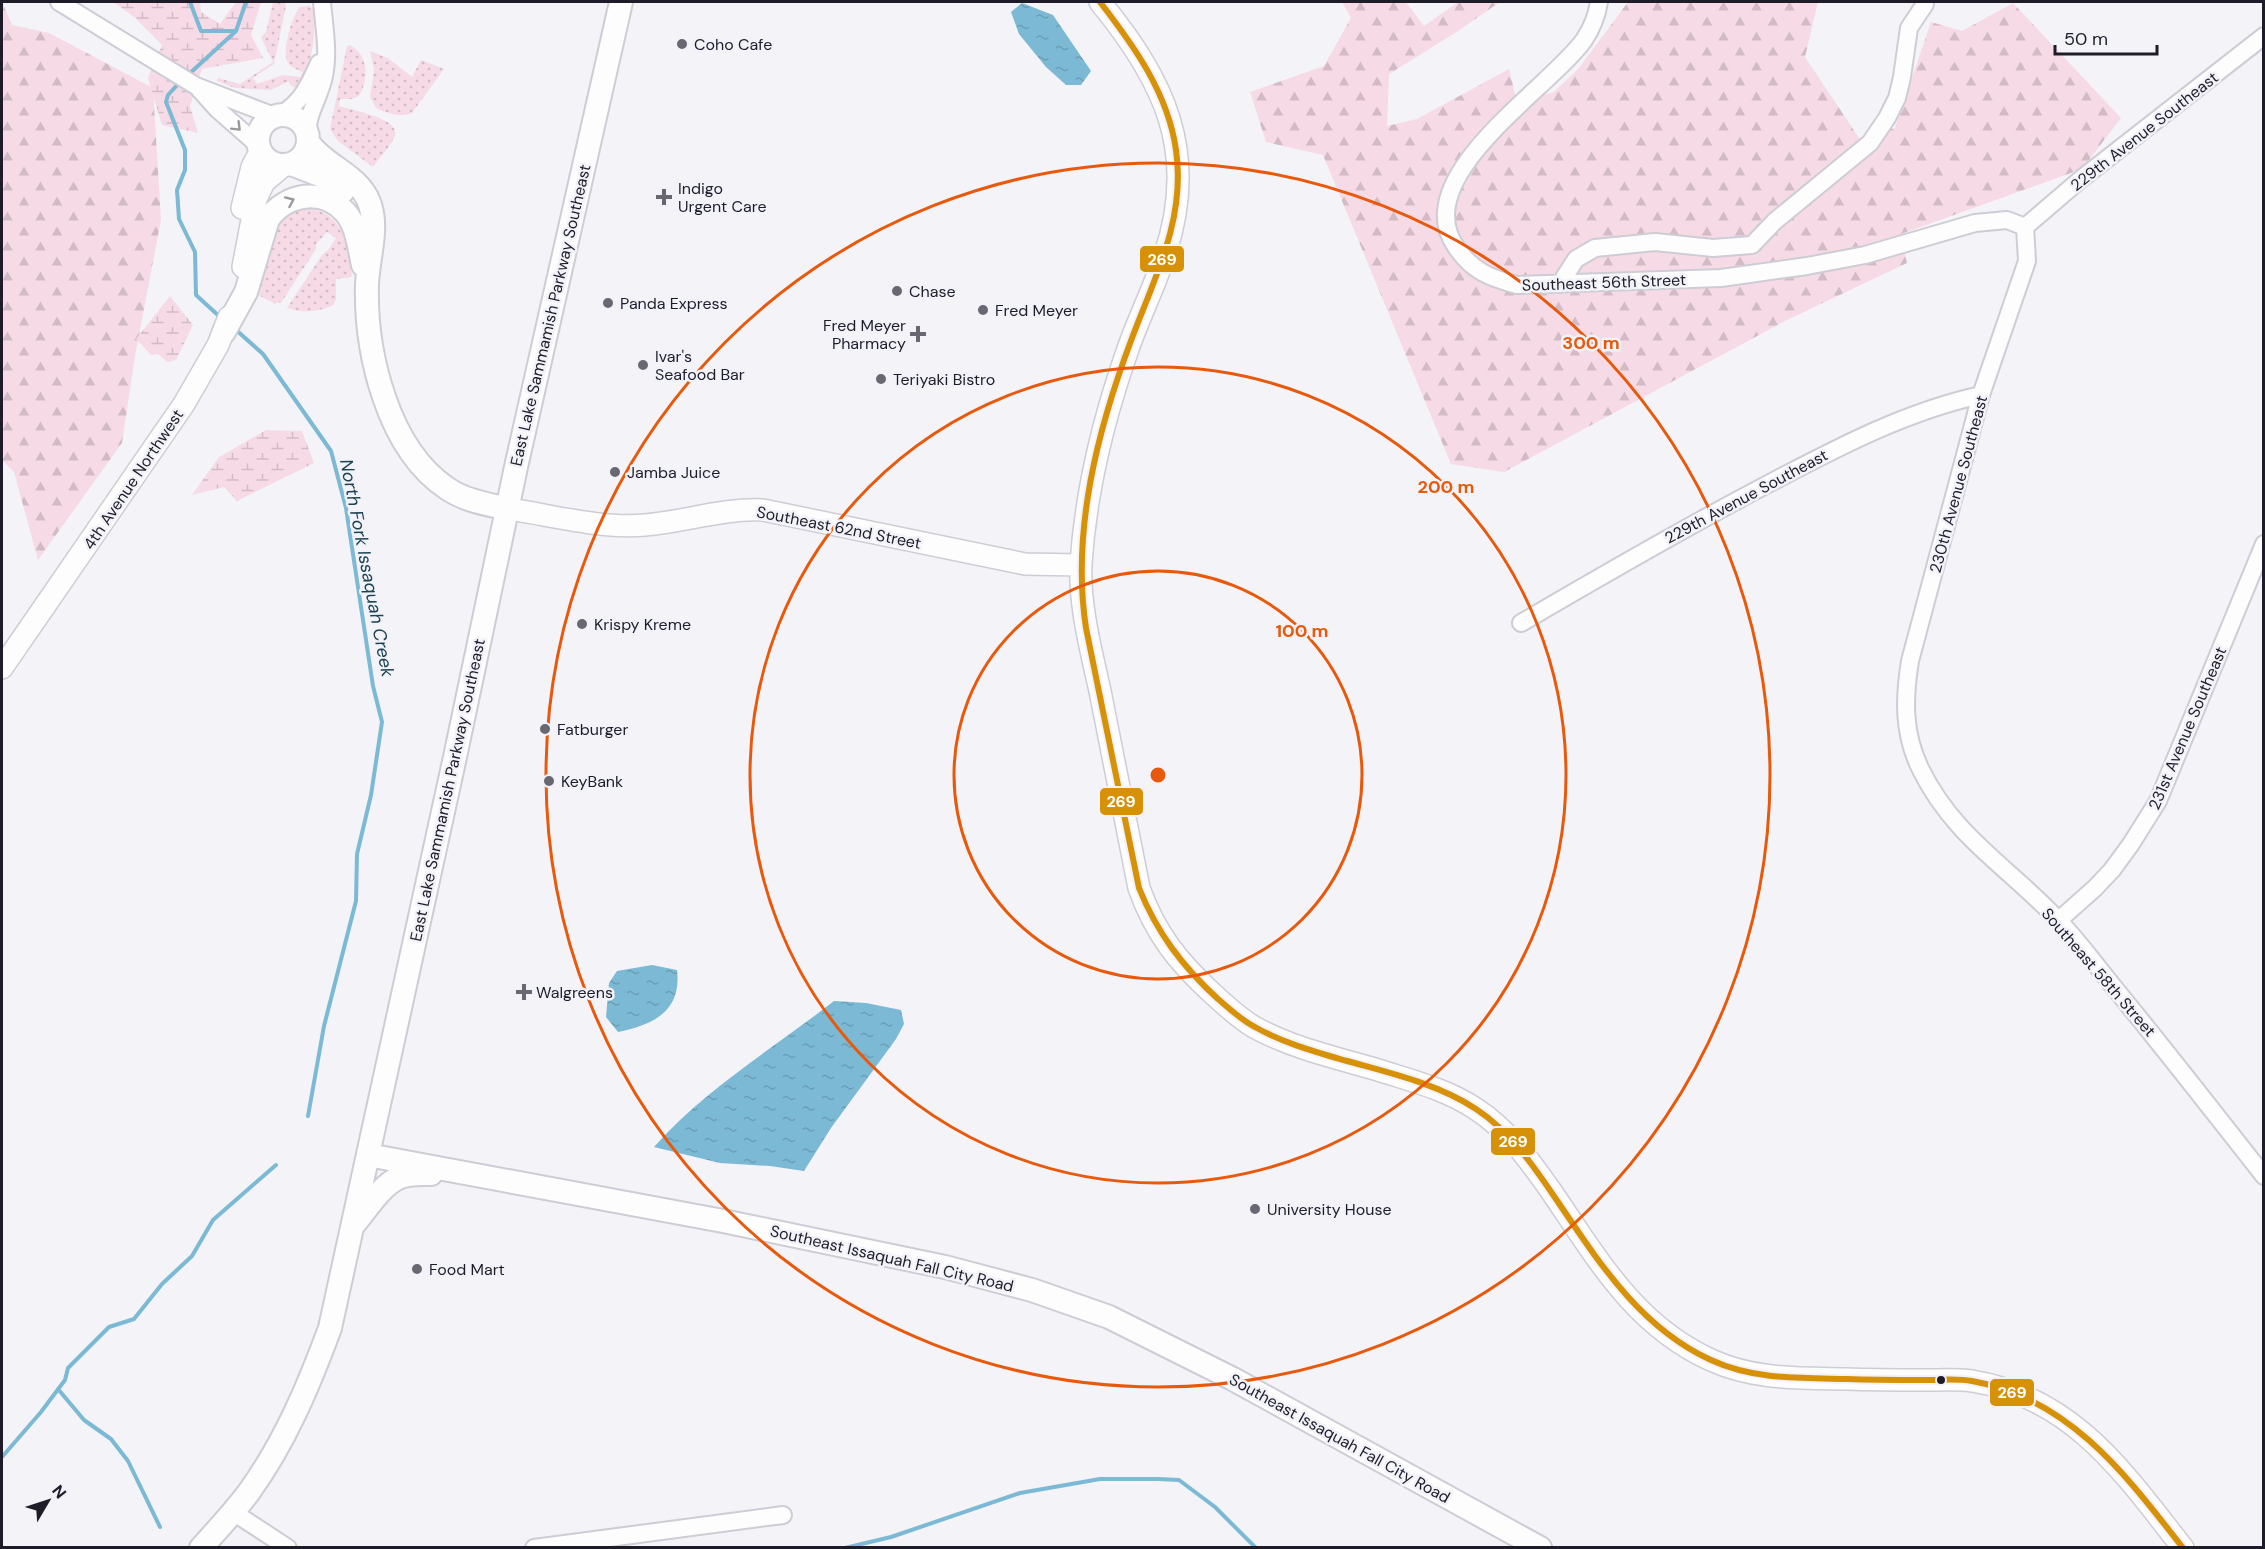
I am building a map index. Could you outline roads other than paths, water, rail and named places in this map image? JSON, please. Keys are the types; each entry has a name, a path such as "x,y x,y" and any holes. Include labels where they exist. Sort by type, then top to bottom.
{"main road":[{"name":"East Lake Sammamish Parkway Southeast","path":"201,1548 234,1512 274,1452 312,1376 330,1328 543,342 621,2"},
{"path":"288,165 303,155 308,138 297,119 277,115 262,125 257,138 259,149 270,162 322,176 336,184 357,207 372,234"},
{"name":"Southeast 62nd Street","path":"308,138 324,159 342,171 362,190 369,201 372,214 372,234 367,281 368,333 376,374 390,414 420,464 436,481 471,501 508,508"},
{"path":"221,339 256,266 268,219 285,202 299,197 322,197 333,202 345,212 354,226 367,281"},
{"name":"Southeast Issaquah Fall City Road","path":"369,1155 604,1198 814,1240 945,1267 1032,1290 1109,1317 1233,1379 1540,1548"},
{"path":"353,1226 384,1190 398,1178 412,1174 466,1173"}],"street":[{"path":"59,2 220,103 259,149 252,167 241,214 240,279 237,303"},
{"path":"308,138 309,119 324,77 326,48 322,2"},
{"path":"1100,2 1139,54 1166,108 1176,149 1178,189 1166,252 1125,357 1105,426 1085,522 1081,565 1085,618 1138,888 1160,933 1185,969 1233,1012 1255,1027 1293,1044 1433,1087 1475,1108 1495,1123 1535,1167 1628,1299 1664,1332 1692,1352 1717,1363 1748,1372 1782,1378 1969,1381 2023,1396 2059,1414 2101,1447 2119,1466 2183,1548"},
{"name":"Southeast 56th Street","path":"1599,2 1592,26 1574,52 1496,127 1472,154 1456,178 1449,196 1445,223 1450,240 1459,252 1485,275 1517,285 1721,278 1866,255 1975,223 2007,220 2025,227"},
{"path":"1560,284 1576,259 1595,248 1655,242 1713,248 1752,245 1774,221 1870,143 1897,98 1909,28 1925,4"},
{"name":"229th Avenue Southeast","path":"2025,227 2082,179 2264,36"},
{"path":"220,103 277,115 293,106 302,97 326,48"},
{"path":"240,279 250,241 256,199 264,182 288,165"},
{"name":"230th Avenue Southeast","path":"1911,745 1905,717 1905,690 1910,661 1981,395 2027,261 2025,227"},
{"name":"4th Avenue Northwest","path":"2,668 178,413 221,339"},
{"name":"229th Avenue Southeast","path":"1521,623 1654,545 1859,437 1932,407 1981,395"},
{"name":"Southeast 62nd Street","path":"508,508 609,525 643,526 730,511 763,510 1025,564 1081,565"},
{"name":"231st Avenue Southeast","path":"2059,920 2096,888 2112,870 2132,844 2158,801 2264,544"},
{"name":"Southeast 58th Street","path":"1911,745 1919,767 1932,790 1962,831 2059,920 2173,1059 2264,1176"},
{"path":"234,1512 288,1548"},
{"path":"534,1548 783,1515"}],"water":[{"path":"1022,3 1053,15 1091,71 1081,85 1066,85 1046,67 1019,34 1011,12"},
{"path":"652,965 677,970 675,996 670,1006 662,1014 643,1025 618,1032 606,1017 609,983 617,971"},
{"path":"834,1001 866,1003 901,1010 904,1024 896,1039 831,1128 804,1171 720,1163 654,1147 695,1106"}],"waterway":[{"path":"190,2 201,31 236,31"},
{"name":"North Fork Issaquah Creek","path":"188,75 236,31 246,2"},
{"name":"North Fork Issaquah Creek","path":"180,82 168,95 166,102 185,150 185,170 177,190 179,219 195,252 196,295 220,317"},
{"name":"North Fork Issaquah Creek","path":"235,329 263,354 331,451 346,508 373,686 382,722 371,795 357,854 356,901 324,1026 308,1116"},
{"name":"North Fork Issaquah Creek","path":"2,1457 65,1380 68,1368 109,1327 134,1319 162,1284 192,1256 213,1220 276,1165"},
{"name":"North Fork Issaquah Creek","path":"58,1389 84,1420 111,1439 128,1461 160,1527"},
{"name":"North Fork Issaquah Creek","path":"845,1548 891,1537 1020,1493 1100,1479 1179,1480 1215,1507 1256,1548"}],"place":[{"name":"Coho Cafe","path":"682,44"},
{"name":"Indigo Urgent Care","path":"664,197"},
{"name":"Chase","path":"897,291"},
{"name":"Panda Express","path":"608,303"},
{"name":"Fred Meyer","path":"983,310"},
{"name":"Fred Meyer Pharmacy","path":"918,334"},
{"name":"Ivar's Seafood Bar","path":"643,365"},
{"name":"Teriyaki Bistro","path":"881,379"},
{"name":"Jamba Juice","path":"615,472"},
{"name":"Krispy Kreme","path":"582,624"},
{"name":"Fatburger","path":"545,729"},
{"name":"KeyBank","path":"549,781"},
{"name":"Walgreens","path":"524,992"},
{"name":"University House","path":"1255,1209"},
{"name":"Food Mart","path":"417,1269"}]}
